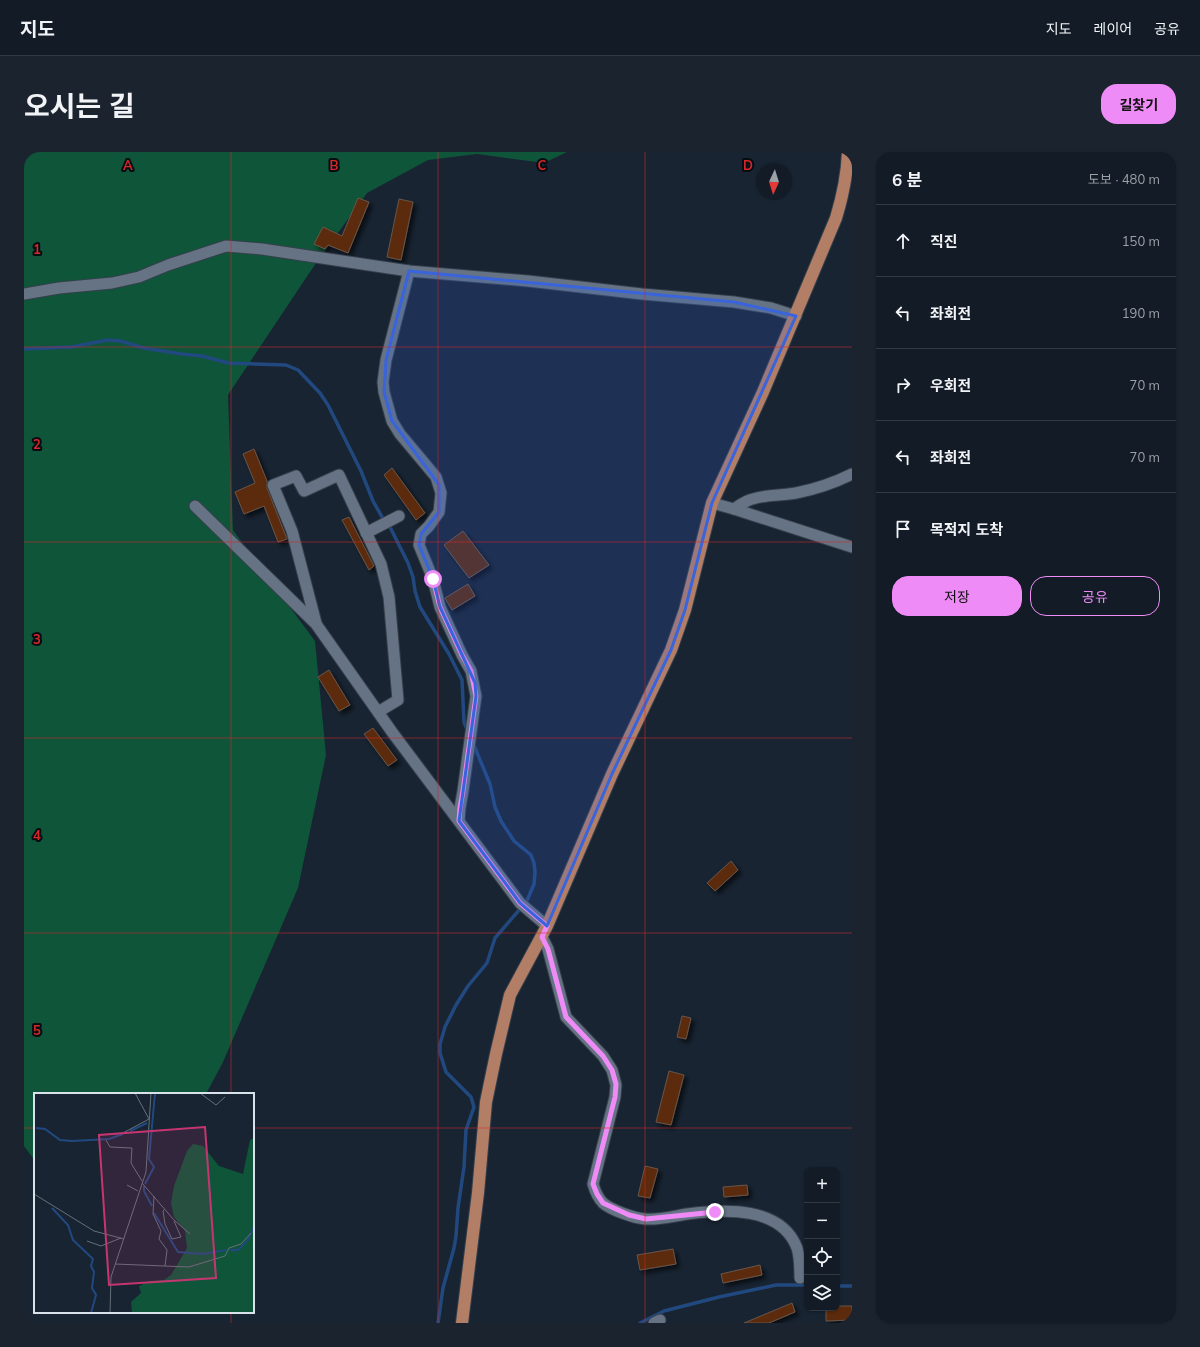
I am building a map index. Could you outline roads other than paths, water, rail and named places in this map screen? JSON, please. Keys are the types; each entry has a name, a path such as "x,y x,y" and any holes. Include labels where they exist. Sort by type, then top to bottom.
{"main road":[{"path":"462,1323 489,1084 510,995 544,932 612,774 671,650 685,610 712,503 796,316 836,218 844,194 848,152"}],"street":[{"path":"24,294 59,288 112,283 139,277 168,265 226,246 262,249 409,271 528,281 642,294 734,302 771,308 796,316"},
{"path":"409,271 386,360 383,382 384,392 392,421 400,434 436,477 439,485 441,493 439,512 421,534 419,545 435,584 440,607 471,671 475,683 475,702 459,821"},
{"path":"734,509 747,501 763,496 815,489 852,474"},
{"path":"316,624 292,531 273,485 296,476 304,491 339,475 381,564 389,597 398,700 378,712"},
{"path":"712,503 852,547"},
{"path":"195,506 316,624 378,712 520,903 544,932 566,1017 603,1056 612,1070 616,1084 615,1097 593,1184 603,1203 629,1215 646,1219 688,1214 737,1211 768,1218 782,1227 792,1238 797,1249 800,1278"},
{"path":"366,533 396,518"}],"waterway":[{"path":"24,349 71,347 108,340 120,341 144,348 202,356 228,363 286,365 298,370 320,393 328,405 361,471 373,501 382,517 389,525 408,563 420,607 449,654 462,680 464,722 468,732"},
{"path":"473,743 490,784 495,807 501,821 514,841 531,855 534,863 534,884 526,903"},
{"path":"438,1323 443,1288 456,1236 458,1208 464,1167 466,1130 474,1107 471,1097 446,1072 440,1053 440,1044 445,1027 456,1005 468,986 487,963 495,938 520,909"},
{"path":"640,1323 664,1311 719,1297 776,1285 804,1285"},
{"path":"840,1286 852,1286"}]}
